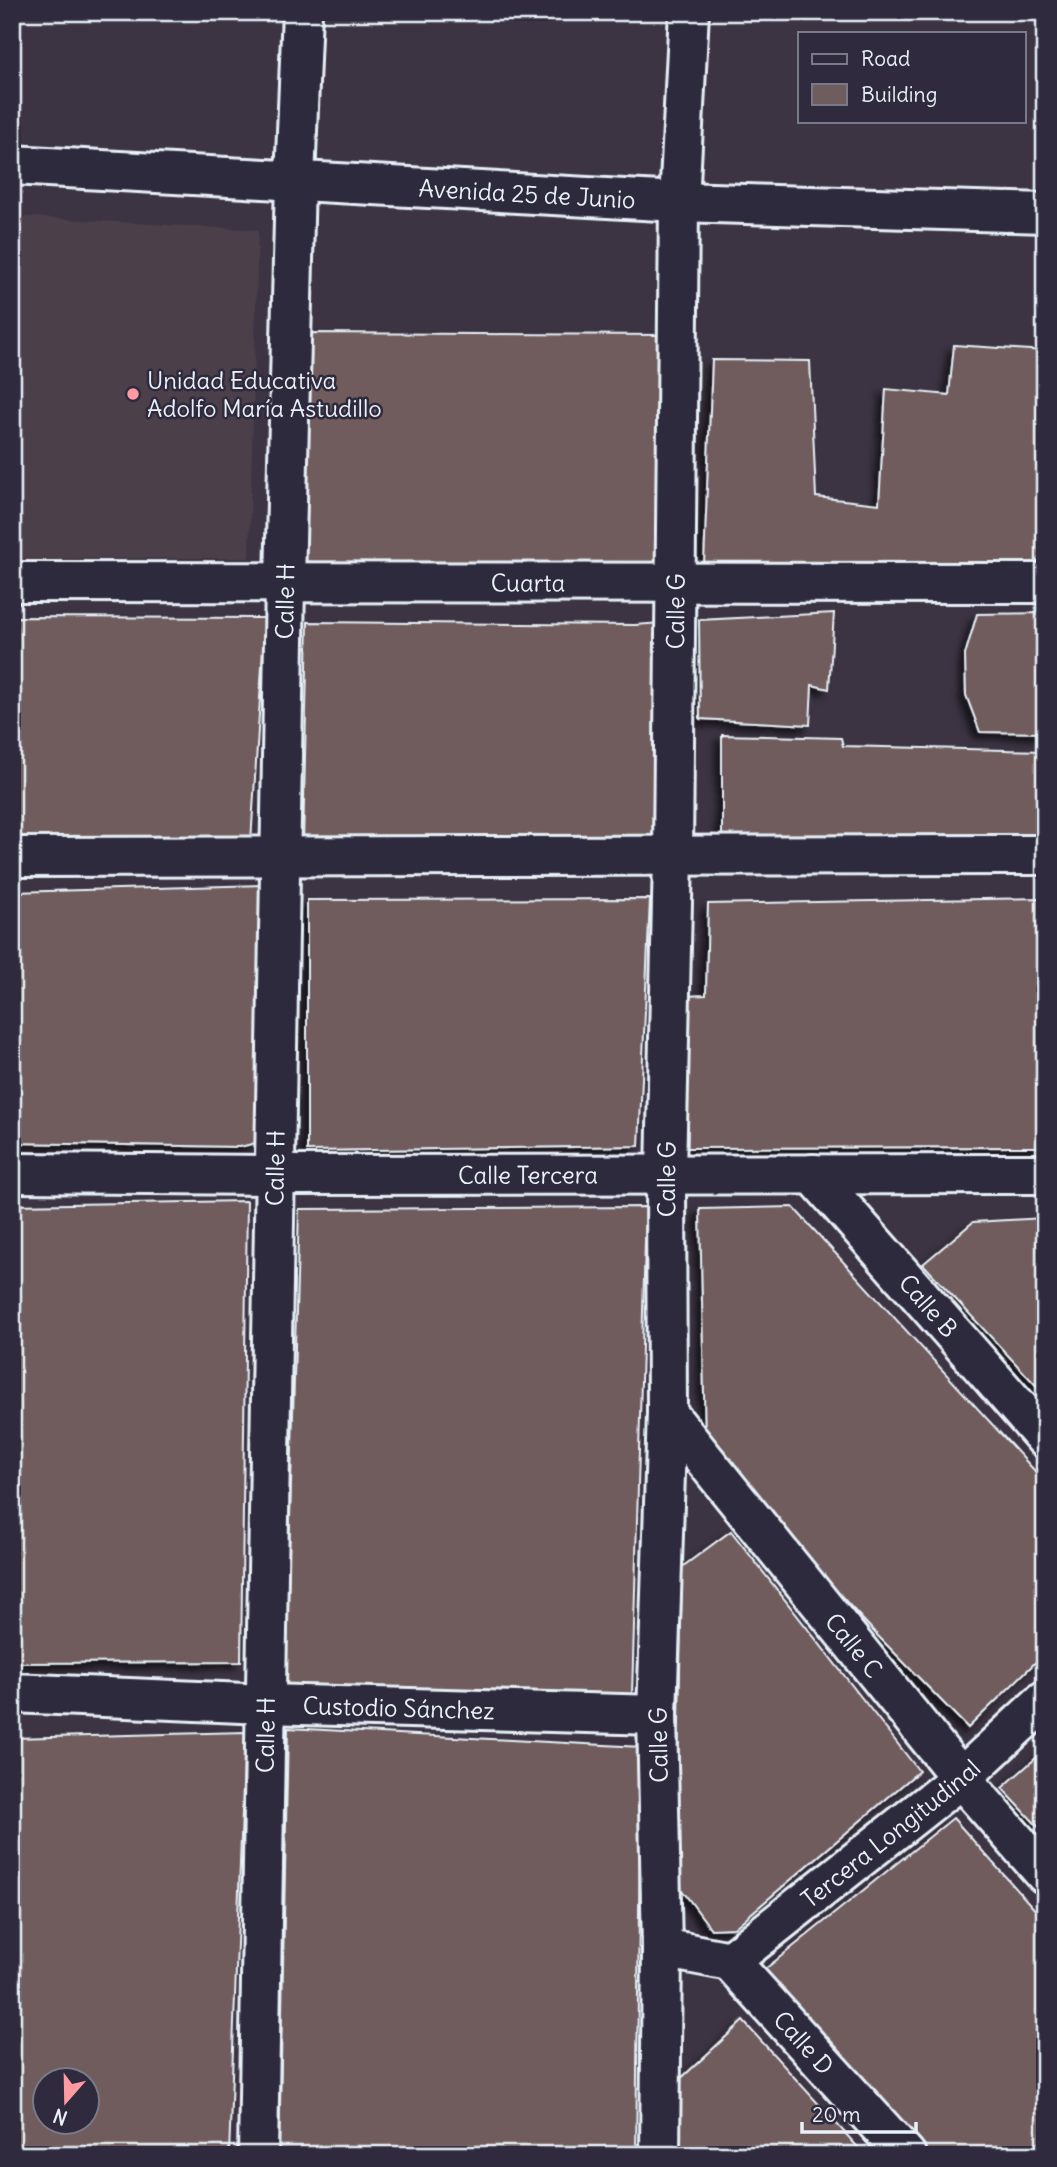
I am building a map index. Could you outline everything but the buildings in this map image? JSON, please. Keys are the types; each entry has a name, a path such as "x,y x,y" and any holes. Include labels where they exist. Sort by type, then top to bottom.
{"main road":[{"name":"Calle H","path":"258,2155 285,582 302,12"},
{"name":"Calle G","path":"660,2155 662,1948 657,1714 667,1413 666,1174 673,856 679,202 689,12"},
{"name":"Avenida 25 de Junio","path":"12,164 679,202 1045,213"},
{"name":"Cuarta","path":"12,582 1045,583"},
{"path":"12,857 1045,855"},
{"name":"Calle Tercera","path":"12,1172 275,1175 1045,1174"},
{"name":"Calle B","path":"813,1174 1045,1438"},
{"name":"Calle C","path":"667,1413 961,1778 1045,1874"},
{"name":"Custodio Sánchez","path":"12,1693 657,1714"},
{"name":"Tercera Longitudinal","path":"730,1961 961,1778 1045,1700"},
{"path":"662,1948 730,1961"},
{"name":"Calle D","path":"730,1961 906,2155"}],"shaded area":[{"name":"Unidad Educativa Adolfo María Astudillo","path":"12,216 258,230 249,558 12,559"}],"place":[{"name":"Unidad Educativa Adolfo María Astudillo","path":"133,394"}]}
